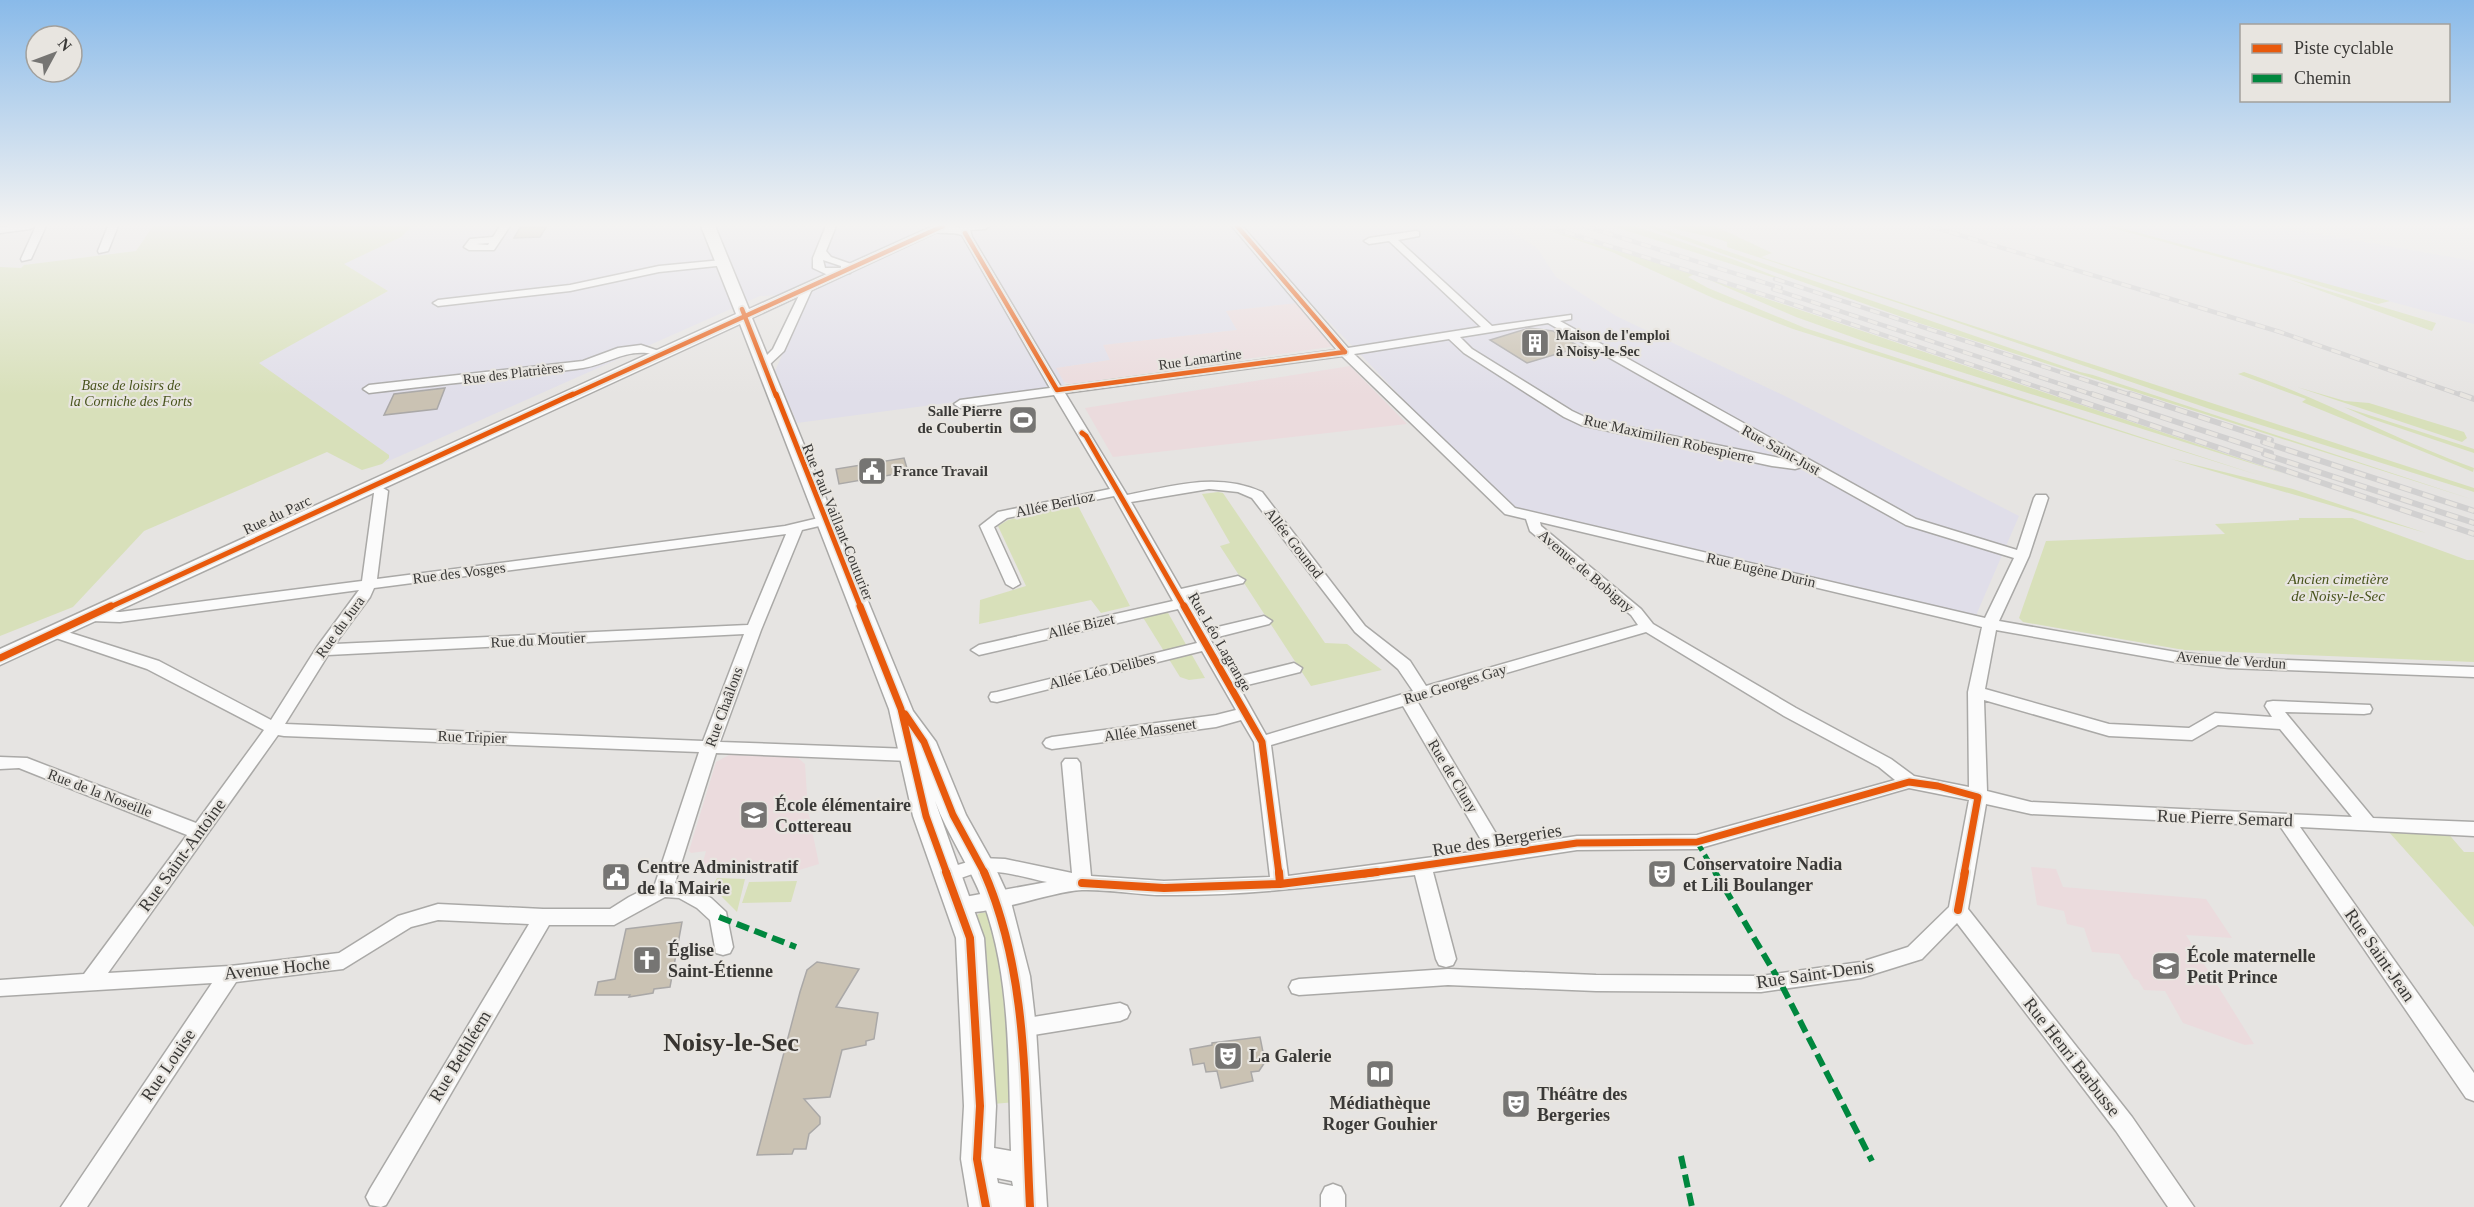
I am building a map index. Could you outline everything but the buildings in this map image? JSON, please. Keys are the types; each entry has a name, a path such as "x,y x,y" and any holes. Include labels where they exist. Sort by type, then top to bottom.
{"main road":[{"name":"Rue Paul Vaillant-Couturier","path":"730,282 901,709 926,816 970,938 980,1106 977,1159 985,1201"},
{"name":"Rue du Parc","path":"565,396 591,387 801,282"},
{"name":"Rue du Parc","path":"0,658 565,396 653,351 807,289 814,282"},
{"name":"Rue Paul Vaillant-Couturier","path":"901,709 924,742 954,815 981,865 997,902 1016,976 1021,1028 1030,1206"},
{"path":"977,1159 1029,1170"},
{"path":"985,1201 1030,1206"}],"street":[{"path":"438,303 570,288 597,282"},
{"name":"Rue Léo Lagrange","path":"996,282 1262,741 1280,884"},
{"name":"Avenue de Bobigny","path":"1285,282 1345,352 1496,500 1510,511 1532,517 1535,528 1636,612 1648,627 1790,712 1885,763 1909,782"},
{"path":"1439,282 1488,328"},
{"path":"763,365 778,351 807,289"},
{"path":"1345,352 1567,317"},
{"name":"Rue Saint-Just","path":"1550,320 1911,522 2022,556"},
{"name":"Rue Maximilien Robespierre","path":"1451,335 1468,351 1568,414 1585,422 1772,462 1795,465 1804,463"},
{"name":"Rue des Platrières","path":"369,389 585,364 622,350 641,348 653,351"},
{"name":"Rue Lamartine","path":"960,404 1345,352"},
{"name":"Allée Gounod","path":"1119,496 1214,483 1245,488 1257,495 1360,629 1404,665 1415,696"},
{"name":"Rue du Jura","path":"273,728 323,650 365,594 372,571 381,491 371,485"},
{"name":"Allée Berlioz","path":"1013,584 987,526 994,520 1003,515 1119,496"},
{"path":"1958,910 1978,797 1976,692 1990,624 2022,556 2041,498"},
{"name":"Rue Eugène Durin","path":"1532,517 1990,624"},
{"name":"Rue des Vosges","path":"91,616 120,617 795,529 827,520"},
{"name":"Rue Chaâlons","path":"663,889 710,745 753,629 795,529"},
{"name":"Allée Bizet","path":"979,650 1180,598 1238,580"},
{"name":"Allée Léo Delibes","path":"997,697 1204,641 1264,621"},
{"name":"Avenue de Verdun","path":"1990,624 2176,657 2218,662 2474,672"},
{"name":"Rue Georges Gay","path":"1262,741 1648,627"},
{"name":"Rue du Moutier","path":"323,650 753,629"},
{"name":"Rue Tripier","path":"55,633 153,665 273,728 284,730 910,754"},
{"path":"1230,684 1294,668"},
{"path":"1976,692 2109,730 2192,734 2215,719 2285,724"},
{"name":"Rue de Cluny","path":"1415,696 1499,854"},
{"path":"2364,709 2273,706 2285,724 2368,824"},
{"name":"Allée Massenet","path":"1052,743 1216,721 1247,713"},
{"name":"Rue Saint-Antoine","path":"90,982 273,728"},
{"name":"Rue de la Noseille","path":"0,763 21,762 199,832"},
{"path":"1071,763 1082,884"},
{"name":"Rue Pierre Semard","path":"1909,782 1938,786 2031,808 2474,829"},
{"name":"Rue des Bergeries","path":"948,875 981,865 1005,866 1082,884 1164,888 1280,884 1422,867 1577,843 1697,842 1909,782"},
{"path":"926,816 939,813 954,815"},
{"name":"Rue Saint-Jean","path":"2285,820 2474,1091"},
{"path":"1422,867 1446,959"},
{"name":"Rue des Bergeries","path":"959,906 997,902 1030,892 1082,884"},
{"path":"663,889 683,891 704,903 719,917 723,947"},
{"name":"Avenue Hoche","path":"0,988 230,974 343,961 405,921 438,912 543,917 614,917 636,902 663,889"},
{"name":"Rue Saint-Denis","path":"1299,987 1448,977 1596,983 1780,982 1861,970 1915,953 1958,910"},
{"name":"Rue Henri Barbusse","path":"1958,910 2124,1124 2182,1207"},
{"name":"Rue Bethléem","path":"378,1197 543,917"},
{"name":"Rue Louise","path":"79,1198 230,974"},
{"path":"1021,1028 1120,1012"}],"shaded area":[{"path":"374,282 1564,282 1616,316 1791,399 2019,516 1974,620 1508,508 1310,302 1226,311 1237,330 1104,345 1110,360 1057,368 1066,387 797,423 775,371 810,293 760,296 382,464 389,459 258,363 388,291"},
{"path":"2319,282 2474,282 2474,324"},
{"path":"1298,303 1334,344 1330,347 1072,384 1064,382 1056,368 1110,360 1103,345 1237,330 1226,311"},
{"path":"1350,366 1407,424 1113,457 1085,408"},
{"name":"École élémentaire Cottereau","path":"729,755 797,757 805,764 808,811 819,864 786,874 709,873 702,866 706,851 691,853 689,851 716,762"},
{"name":"École maternelle Petit Prince","path":"2031,867 2056,869 2063,887 2206,899 2232,938 2186,935 2254,1044 2245,1045 2183,1023 2165,991 2144,990 2138,980 2134,979 2119,954 2092,952 2084,928 2067,924 2064,911 2037,905"}],"green space":[{"name":"Base de loisirs de la Corniche des Forts","path":"0,282 374,282 388,291 259,363 389,455 389,458 382,464 362,470 327,452 144,531 73,607 0,636"},
{"path":"1679,282 1698,282 1805,328 2261,476 1793,329"},
{"path":"1715,282 2298,478 1869,343 1796,317"},
{"path":"1804,282 1818,282 2080,372 2474,500 1919,323"},
{"path":"1835,282 2474,488 2474,492 2210,409"},
{"path":"2297,282 2436,323 2432,331"},
{"path":"2308,282 2321,282 2390,301 2378,304"},
{"path":"2244,372 2302,394 2474,468 2473,472 2302,402 2306,399 2238,374"},
{"path":"2297,387 2345,401 2369,403 2464,432 2467,438 2462,442"},
{"path":"2344,407 2474,449 2474,453 2369,418"},
{"path":"2171,459 2293,489 2426,533"},
{"path":"1223,493 1325,643 1347,644 1382,670 1311,686 1220,546 1230,543 1202,494"},
{"path":"1077,504 1130,606 1101,613 1091,600 979,624 980,600 1026,586 998,526 1008,520"},
{"name":"Ancien cimetière de Noisy-le-Sec","path":"2299,518 2352,518 2467,560 2474,560 2474,662 2184,650 2023,622 2019,618 2046,541 2225,534 2215,524 2299,520"},
{"path":"1163,604 1205,678 1189,680 1180,677 1139,611"},
{"path":"2388,831 2446,831 2464,852 2474,852 2474,927"},
{"path":"717,878 745,879 737,912 712,887"},
{"path":"797,881 791,902 742,903 749,882"},
{"path":"990,912 997,923 1016,1102 993,1104 974,917 980,913"}],"railway":[{"path":"1724,282 2064,396"},
{"path":"1763,282 1781,288"},
{"path":"1785,282 2134,396"},
{"path":"2116,282 2280,332 2464,396"},
{"path":"1773,289 2097,396"},
{"path":"2059,394 2474,534"},
{"path":"2092,394 2271,453"},
{"path":"2130,394 2271,440"},
{"path":"2460,394 2474,399"},
{"path":"2263,442 2474,511"},
{"path":"2264,454 2474,523"}],"marked path":[{"path":"1697,842 1780,982 1872,1161"},
{"path":"719,917 796,947"},
{"path":"1681,1156 1692,1207"}],"cycle path":[{"path":"0,658 285,525 819,282"},
{"path":"994,282 1057,390 1345,352"},
{"path":"1285,282 1345,352"},
{"path":"742,309 901,709 926,816 970,938 980,1106 977,1159 986,1207"},
{"path":"1082,433 1086,436 1262,742 1280,884"},
{"path":"905,714 924,742 953,815 981,865 997,902 1016,976 1021,1028 1030,1207"},
{"path":"1082,883 1164,888 1280,884 1422,867 1577,843 1697,842 1909,782 1938,786 1978,797 1958,910"}],"place":[{"name":"Maison de l'emploi à Noisy-le-Sec","path":"1535,343"},
{"name":"Salle Pierre de Coubertin","path":"1023,420"},
{"name":"France Travail","path":"872,471"},
{"name":"École élémentaire Cottereau","path":"754,815"},
{"name":"Conservatoire Nadia et Lili Boulanger","path":"1662,874"},
{"name":"Centre Administratif de la Mairie","path":"616,877"},
{"name":"Église Saint-Étienne","path":"647,960"},
{"name":"École maternelle Petit Prince","path":"2166,966"},
{"name":"La Galerie","path":"1228,1056"},
{"name":"Médiathèque Roger Gouhier","path":"1380,1074"},
{"name":"Théâtre des Bergeries","path":"1516,1104"}],"district":[{"name":"Noisy-le-Sec","path":"731,1042"}]}
